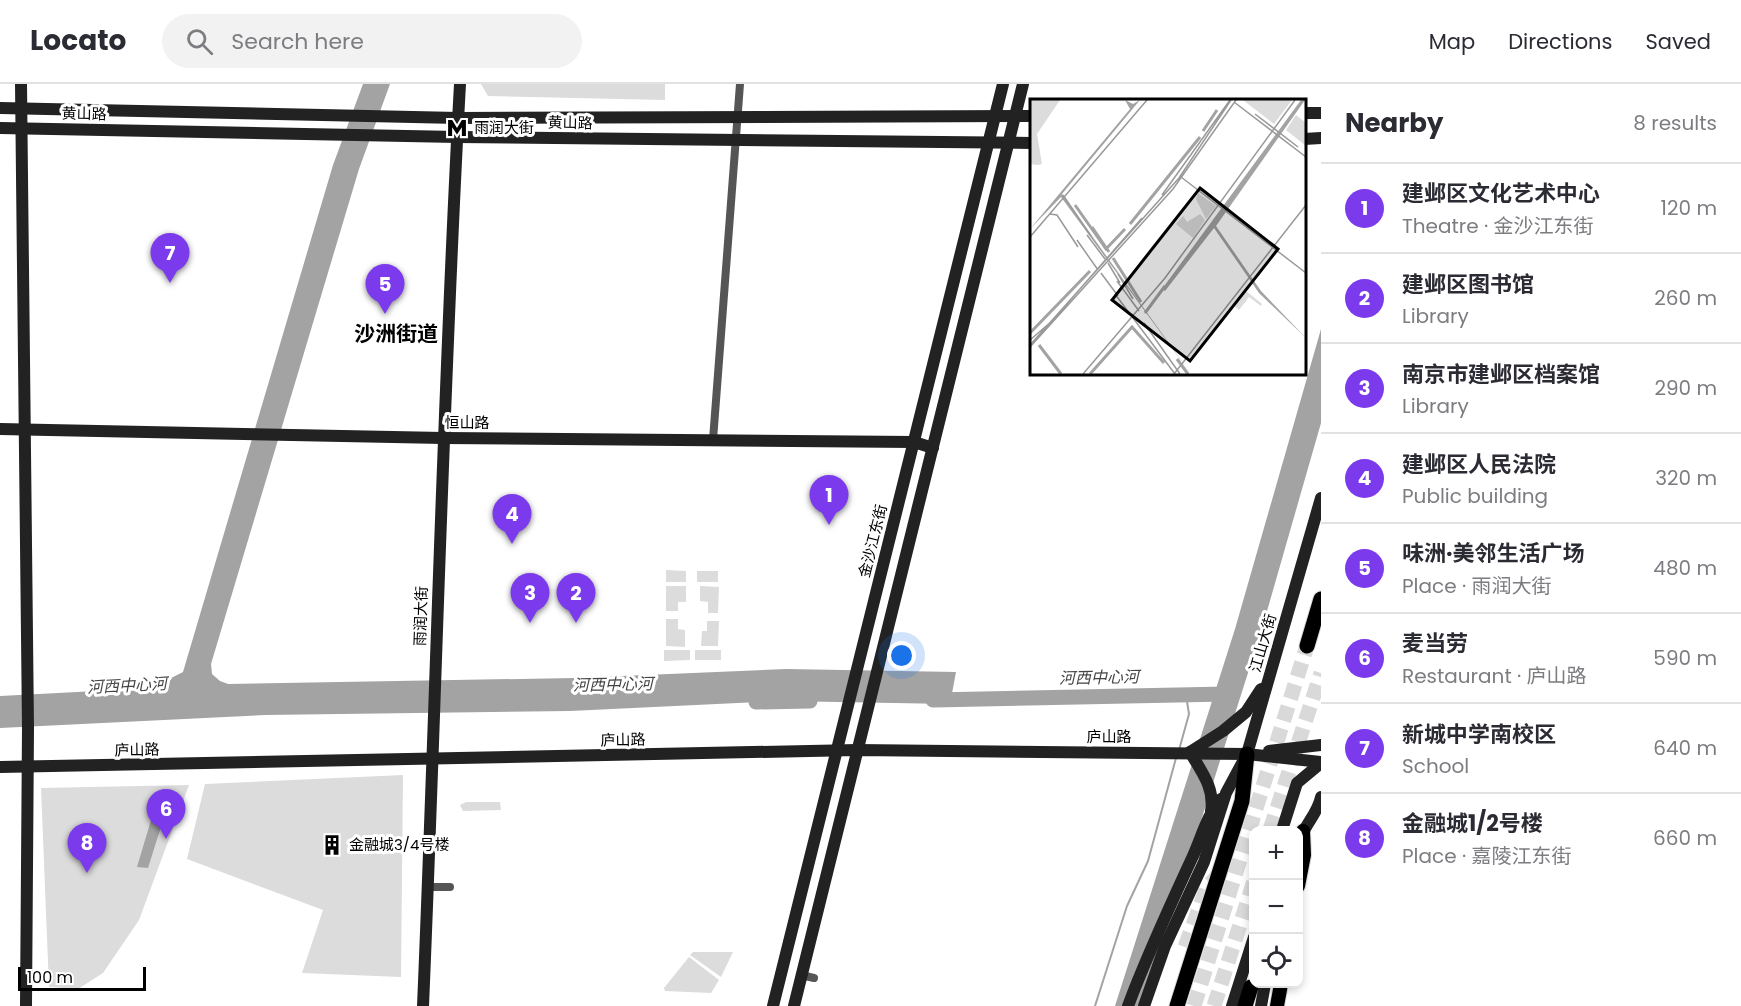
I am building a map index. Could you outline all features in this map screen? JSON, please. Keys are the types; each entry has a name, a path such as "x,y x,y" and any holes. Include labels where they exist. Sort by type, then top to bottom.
{"highway":[{"path":"1307,646 1321,599"},
{"path":"1177,1006 1242,801 1247,754"},
{"path":"1167,1006 1185,947"},
{"path":"1245,1006 1256,988"}],"main road":[{"path":"21,84 28,728 26,1006"},
{"name":"雨润大街","path":"423,1006 434,759 433,722 443,438 460,84"},
{"name":"金沙江东街","path":"773,1006 1003,84"},
{"path":"794,1006 808,976 857,750 1023,84"},
{"name":"黄山路","path":"0,108 458,118 1030,116"},
{"name":"黄山路","path":"0,128 457,137 1030,143"},
{"path":"1306,139 1321,138"},
{"name":"恒山路","path":"0,429 443,438 914,442 933,448"},
{"name":"江山大街","path":"1144,1006 1165,946 1204,862 1226,793 1247,754 1321,498"},
{"path":"1211,811 1213,799 1209,785 1190,752 1246,712 1268,678"},
{"name":"庐山路","path":"1247,754 1321,745"},
{"name":"庐山路","path":"0,767 857,750 1190,752 1247,754 1321,763"},
{"path":"1284,826 1297,783 1321,763"},
{"name":"江山大街","path":"1128,1006 1142,968 1211,811 1226,793"},
{"path":"1303,834 1320,804"},
{"path":"1232,1006 1249,953"},
{"path":"1258,988 1261,1006"},
{"path":"1277,1006 1280,988"}],"street":[{"path":"713,440 740,84"},
{"path":"428,887 450,887"}],"shaded area":[{"path":"481,84 665,84 665,100 488,96"},
{"path":"666,570 686,571 686,582 666,582"},
{"path":"697,571 718,571 718,582 697,582"},
{"path":"666,586 686,586 686,602 678,602 678,611 666,611"},
{"path":"700,586 719,587 718,613 708,613 708,602 700,601"},
{"path":"666,619 678,619 678,629 685,630 685,647 666,646"},
{"path":"707,621 719,621 718,646 701,646 702,631 707,631"},
{"path":"664,650 690,650 690,660 664,661"},
{"path":"695,650 721,650 721,660 695,660"},
{"path":"403,775 401,977 302,973 323,910 187,859 205,784"},
{"path":"189,785 139,920 103,973 78,989 49,987 41,788"},
{"path":"466,802 500,802 501,810 463,811 460,805"},
{"path":"693,952 733,952 721,977 690,955"},
{"path":"689,957 719,980 711,993 665,991 664,988"}],"water":[{"path":"363,84 390,84 359,169 211,664 212,674 228,684 574,678 786,669 956,672 950,704 781,701 570,711 265,715 0,728 0,696 135,689 159,684 183,672 333,165"},
{"path":"1321,329 1321,423 1261,632 1142,1006 1115,1006 1235,629"},
{"path":"155,795 171,795 148,868 137,867 157,800"}],"waterway":[{"name":"河西中心河","path":"933,700 1227,694"},
{"path":"1179,750 1189,714 1186,695"},
{"name":"河西中心河","path":"756,702 810,701"},
{"path":"1095,1006 1127,906 1148,861 1176,758"}],"tunnel":[{"path":"1194,1006 1307,646"},
{"path":"1271,826 1321,673"},
{"path":"1185,947 1207,887 1220,873"},
{"path":"1214,1006 1249,897"}],"place":[{"name":"雨润大街","path":"457,128"},
{"name":"新城中学南校区","path":"170,283"},
{"name":"味洲·美邻生活广场","path":"385,314"},
{"name":"建邺区文化艺术中心","path":"829,525"},
{"name":"建邺区人民法院","path":"512,544"},
{"name":"南京市建邺区档案馆","path":"530,623"},
{"name":"建邺区图书馆","path":"576,623"},
{"name":"麦当劳","path":"166,839"},
{"name":"金融城3/4号楼","path":"332,845"},
{"name":"金融城1/2号楼","path":"87,873"}],"district":[{"name":"沙洲街道","path":"396,334"}]}
